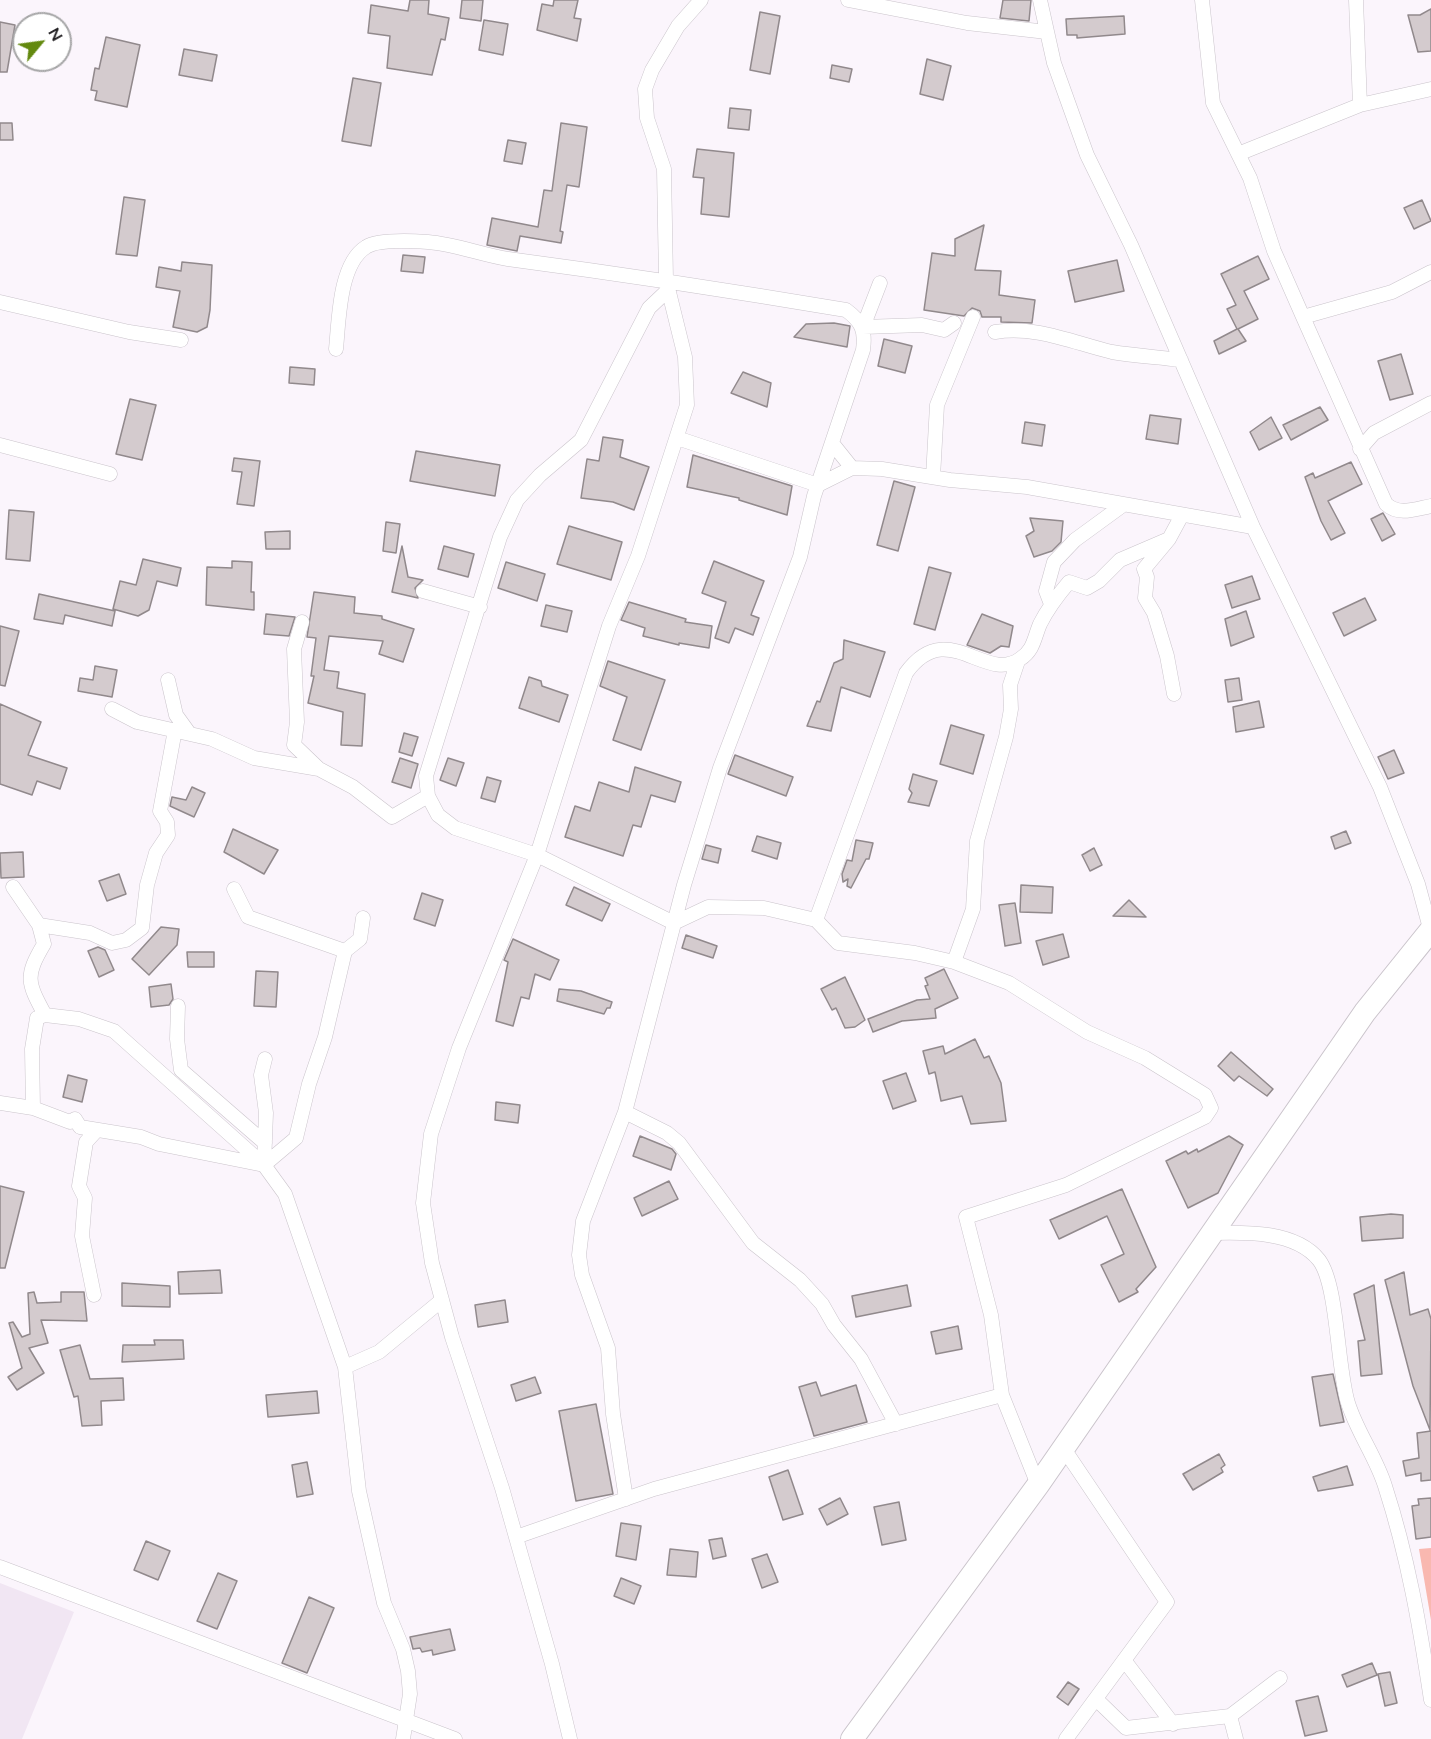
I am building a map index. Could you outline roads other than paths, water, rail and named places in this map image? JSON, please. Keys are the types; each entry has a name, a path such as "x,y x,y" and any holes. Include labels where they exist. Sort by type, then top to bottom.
{"main road":[{"path":"852,1739 1064,1449 1365,1012 1431,931"}],"street":[{"path":"848,0 967,23 1047,32"},
{"path":"1040,0 1054,63 1087,155 1181,360 1253,527 1380,787 1418,884 1431,931"},
{"path":"1202,0 1213,103 1250,178 1274,251 1360,449 1386,504 1393,511 1431,506"},
{"path":"1356,0 1360,105"},
{"path":"570,1739 570,1728 516,1538 442,1300 432,1263 423,1203 431,1134 463,1037 537,855 609,626 638,556 687,405 685,357 667,285 663,169 647,118 645,89 652,70 663,52 699,1"},
{"path":"1238,154 1360,105 1431,89"},
{"path":"336,349 341,296 354,257 367,246 397,241 431,242 497,257 667,285 846,310 863,327 865,335 863,350 818,485 800,557 720,768 674,923 625,1112 583,1221 579,1255 582,1275 608,1348 613,1414 626,1499"},
{"path":"1303,317 1392,292 1431,272"},
{"path":"863,327 880,283"},
{"path":"667,285 649,308 580,440 540,475 517,500 500,537 426,776 428,796 438,815 455,828 537,855 674,923"},
{"path":"0,302 129,332 181,340"},
{"path":"933,477 937,405 974,317"},
{"path":"863,327 922,325 944,330 954,323"},
{"path":"995,332 1008,330 1043,333 1116,352 1181,360"},
{"path":"1360,449 1374,433 1431,404"},
{"path":"677,438 818,485 852,468 882,469 1026,487 1253,527"},
{"path":"832,443 852,468"},
{"path":"0,445 110,474"},
{"path":"1051,604 1046,591 1054,562 1075,540 1123,505"},
{"path":"1174,694 1167,656 1154,613 1145,598 1147,577 1144,569 1169,539 1182,515"},
{"path":"954,962 973,909 977,841 1006,737 1011,709 1010,685 1018,661 1032,648 1051,604 1070,582 1087,588 1099,581 1120,561 1169,539"},
{"path":"423,591 480,606"},
{"path":"302,622 294,649 297,722 294,746 319,769 352,787 392,817 428,796"},
{"path":"816,920 906,673 915,661 926,654 947,648 1001,664 1018,661"},
{"path":"39,925 90,933 112,943 126,940 142,928 147,885 156,853 168,835 167,822 160,811 182,732 168,680"},
{"path":"112,709 136,722 212,739 254,758 319,769"},
{"path":"13,887 39,925 44,944 30,967 30,987 45,1015"},
{"path":"234,889 248,917 345,951"},
{"path":"674,923 708,908 764,908 816,920 838,943 915,953 954,962 1008,983 1087,1032 1145,1058 1205,1095 1211,1108 1205,1117 1066,1185 966,1217 991,1315 1002,1395 1038,1485"},
{"path":"264,1166 296,1138 309,1084 325,1037 345,951 360,939 363,918"},
{"path":"178,1006 177,1039 181,1070 265,1143"},
{"path":"33,1108 32,1049 37,1018 45,1015 79,1019 114,1031 264,1166 285,1194 345,1366 359,1491 384,1603 403,1649 408,1671 410,1694 403,1739"},
{"path":"264,1166 266,1113 261,1075 265,1059"},
{"path":"0,1103 33,1108 70,1122 75,1119 80,1127 141,1137 159,1144 264,1166"},
{"path":"625,1112 667,1133 679,1143 753,1243 800,1280 822,1304 861,1359 896,1424"},
{"path":"94,1295 82,1236 86,1198 79,1186 86,1142 98,1130"},
{"path":"1212,1233 1271,1234 1301,1247 1319,1259 1328,1276 1341,1373 1348,1403 1384,1483 1405,1550 1415,1595 1431,1700"},
{"path":"345,1366 379,1352 442,1300"},
{"path":"516,1538 626,1499 1002,1395"},
{"path":"1064,1449 1167,1602 1066,1739"},
{"path":"0,1567 454,1739"},
{"path":"1124,1660 1173,1724"},
{"path":"1096,1699 1126,1728 1173,1724 1230,1716 1280,1678"},
{"path":"1230,1716 1236,1739"}]}
